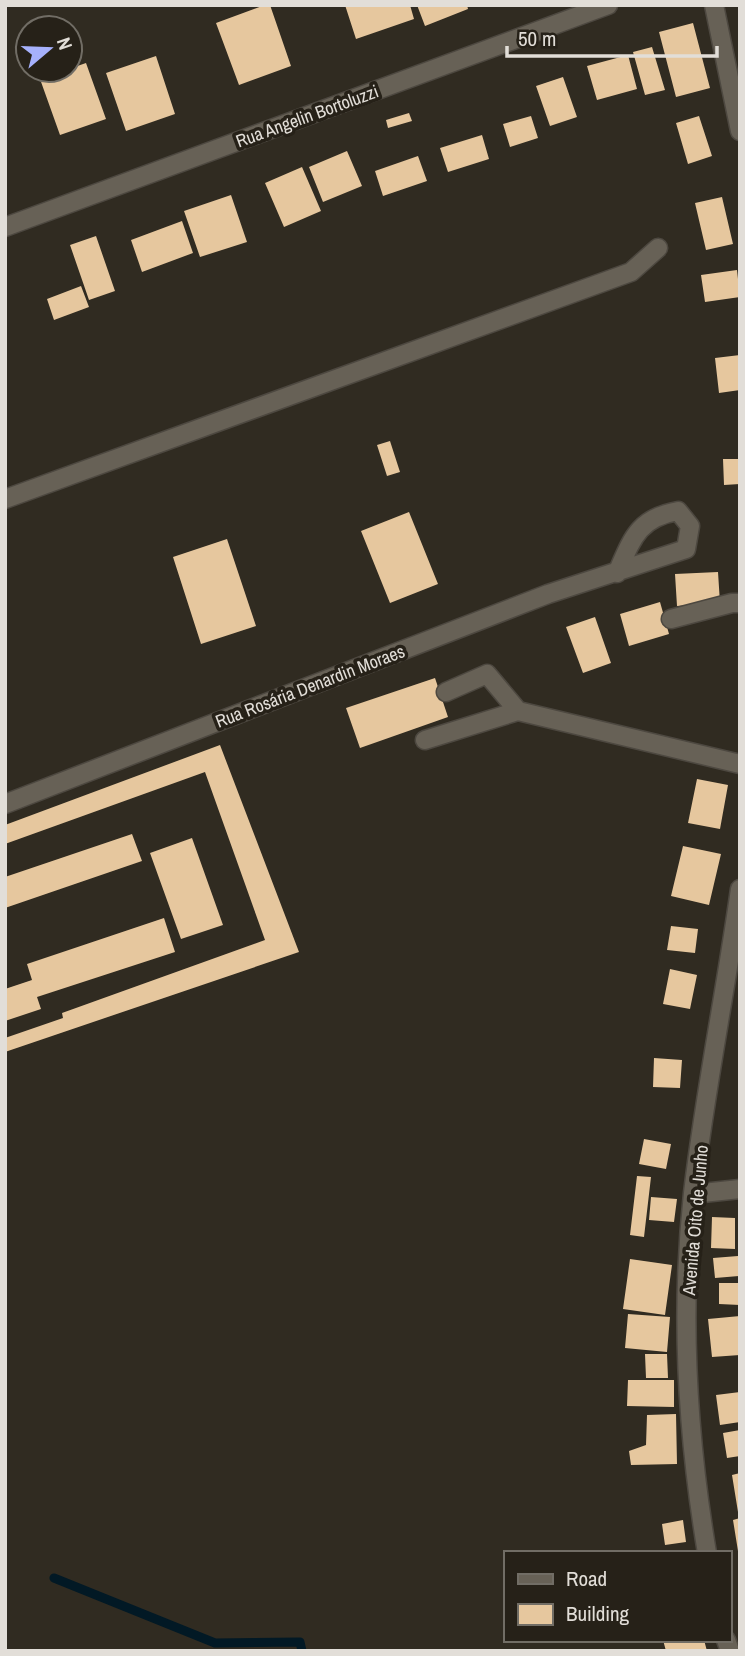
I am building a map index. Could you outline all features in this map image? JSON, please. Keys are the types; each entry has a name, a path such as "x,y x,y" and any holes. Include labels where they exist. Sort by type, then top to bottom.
{"street":[{"name":"Rua Angelin Bortoluzzi","path":"5,227 608,5"},
{"path":"714,5 740,131"},
{"path":"5,499 631,272 658,248"},
{"name":"Rua Rosária Denardin Moraes","path":"5,804 548,594 617,573"},
{"path":"671,619 740,603"},
{"path":"446,692 487,674 518,710"},
{"path":"425,740 518,710 740,764"},
{"name":"Avenida Oito de Junho","path":"707,1551 687,1401 687,1301 693,1194 740,889"},
{"path":"693,1194 740,1189"}],"building":[{"path":"270,5 291,66 239,85 216,23"},
{"path":"345,5 410,5 414,19 356,39"},
{"path":"417,5 467,5 468,9 425,26"},
{"path":"693,23 710,88 676,97 659,32"},
{"path":"652,47 665,90 645,95 633,52"},
{"path":"628,55 637,89 597,100 587,66"},
{"path":"156,56 175,114 126,131 106,73"},
{"path":"86,63 106,119 60,135 42,84 84,84"},
{"path":"563,77 577,117 550,126 536,86"},
{"path":"409,113 412,121 388,128 386,120"},
{"path":"531,116 538,138 510,147 503,124"},
{"path":"699,116 712,156 688,164 676,123"},
{"path":"482,135 489,159 448,172 440,148"},
{"path":"347,151 362,186 323,202 309,167"},
{"path":"418,156 427,181 383,196 375,171"},
{"path":"302,167 321,211 284,227 265,183"},
{"path":"231,195 247,242 200,257 184,211"},
{"path":"722,197 733,244 706,250 695,203"},
{"path":"182,221 193,253 142,272 131,240"},
{"path":"96,236 115,291 89,300 70,245"},
{"path":"737,270 740,297 705,302 701,275"},
{"path":"81,286 89,307 54,320 47,299"},
{"path":"740,355 740,390 719,393 715,358"},
{"path":"390,441 400,472 387,476 377,445"},
{"path":"723,459 740,459 740,484 724,485"},
{"path":"409,512 438,584 390,603 361,531"},
{"path":"227,539 256,626 201,644 173,557"},
{"path":"718,572 720,603 677,606 675,574"},
{"path":"660,602 669,634 629,646 620,614"},
{"path":"595,617 611,663 583,673 566,627"},
{"path":"435,678 448,717 360,748 346,708"},
{"path":"220,745 299,952 5,1052 5,1038 63,1018 62,1013 265,940 205,772 5,844 5,825"},
{"path":"697,779 728,785 720,829 688,823"},
{"path":"132,834 142,861 5,908 5,877"},
{"path":"192,838 223,925 181,939 150,853"},
{"path":"683,846 721,854 709,905 671,896"},
{"path":"164,918 175,952 37,997 41,1009 5,1021 5,989 32,980 27,964"},
{"path":"671,926 698,929 695,953 667,950"},
{"path":"670,969 697,975 690,1009 663,1004"},
{"path":"654,1058 682,1060 680,1088 653,1087"},
{"path":"644,1139 671,1144 666,1169 639,1164"},
{"path":"637,1176 651,1177 644,1237 630,1235"},
{"path":"651,1197 677,1199 674,1222 649,1220"},
{"path":"712,1217 735,1218 735,1249 711,1248"},
{"path":"738,1256 739,1276 715,1278 713,1258"},
{"path":"630,1259 672,1265 665,1315 623,1309"},
{"path":"719,1283 740,1283 740,1305 719,1304"},
{"path":"628,1314 670,1317 667,1352 625,1348"},
{"path":"740,1316 740,1355 712,1357 708,1319"},
{"path":"645,1354 667,1354 668,1378 646,1378"},
{"path":"628,1380 674,1380 674,1407 627,1406"},
{"path":"740,1392 740,1422 720,1425 716,1395"},
{"path":"676,1414 677,1464 631,1465 629,1451 646,1445 647,1415"},
{"path":"740,1430 740,1456 727,1458 723,1433"},
{"path":"740,1473 740,1512 738,1512 732,1475"},
{"path":"740,1518 740,1551 738,1551 733,1520"},
{"path":"683,1520 686,1542 665,1545 662,1524"},
{"path":"664,1642 705,1642 707,1651 666,1651"}],"waterway":[{"path":"54,1578 215,1643 300,1642 302,1651"}]}
